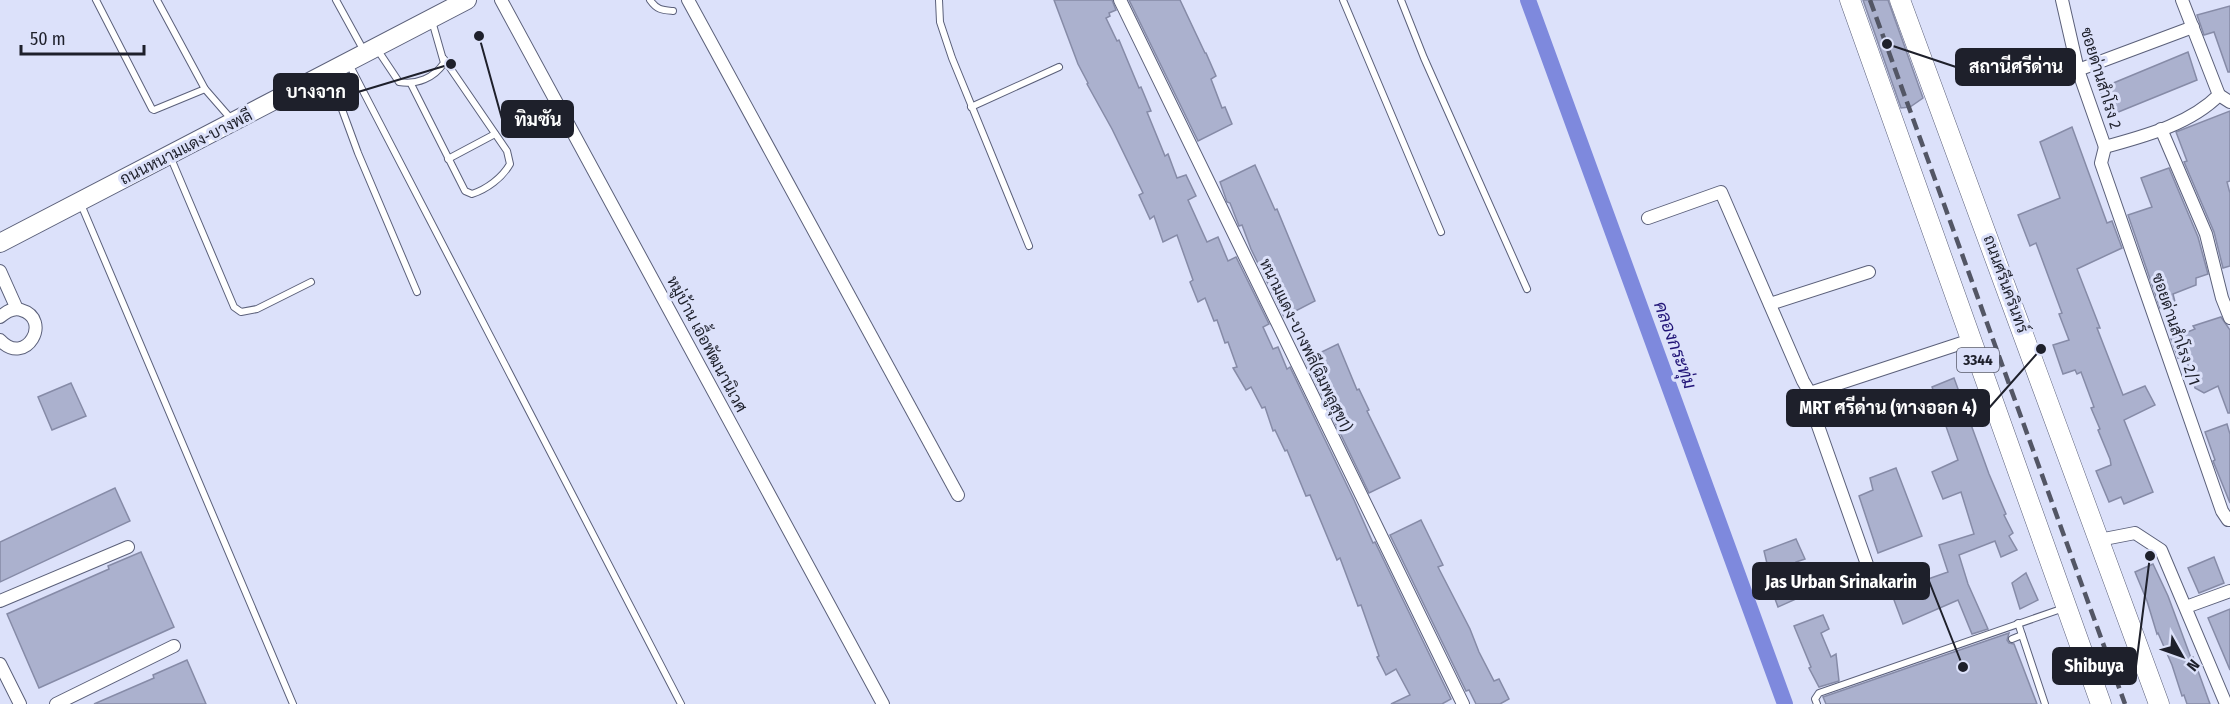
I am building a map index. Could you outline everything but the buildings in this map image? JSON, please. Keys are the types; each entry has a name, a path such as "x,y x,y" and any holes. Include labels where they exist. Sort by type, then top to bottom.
{"main road":[{"name":"ถนนหนามแดง-บางพลี","path":"0,243 432,20 448,5 468,0"},
{"name":"ถนนศรีนครินทร์","path":"1900,0 2159,704"},
{"name":"3344","path":"1851,5 2101,704"}],"street":[{"name":"หมู่บ้าน เอื้อพัฒนานิเวศ","path":"501,0 884,704"},
{"path":"688,0 958,495"},
{"name":"หนามแดง-บางพลี(ฉิมพลูสุข1)","path":"1120,0 1463,704"},
{"name":"ซอยด่านสำโรง 2","path":"2062,0 2078,70 2105,147 2161,129 2206,108 2218,95"},
{"path":"2181,0 2218,95 2230,102"},
{"path":"2078,70 2193,27"},
{"path":"2161,129 2206,234 2222,298 2230,318"},
{"name":"ซอยด่านสำโรง 2/1","path":"2105,147 2101,163 2222,512 2229,520"},
{"path":"1648,218 1721,192 1810,393 1817,423 1869,570"},
{"path":"0,271 17,309"},
{"path":"1770,304 1869,272"},
{"path":"0,317 17,309 28,313 33,318 36,330 26,346 20,348 7,346 0,340"},
{"path":"1810,393 1971,340"},
{"path":"2099,540 2135,533 2161,550 2226,704"},
{"path":"0,601 128,547"},
{"path":"2186,608 2230,591"},
{"path":"56,704 174,646"},
{"path":"0,664 20,704"}],"lane":[{"path":"96,0 152,109 205,88"},
{"path":"157,0 205,88 234,122"},
{"path":"336,0 372,51 399,82 411,84 428,79 444,63 444,58"},
{"path":"650,0 655,7 661,10 673,10"},
{"path":"939,0 940,22 971,107 1029,246"},
{"path":"1343,0 1441,232"},
{"path":"1401,0 1424,58 1527,289"},
{"path":"411,84 465,191 472,194 483,190 505,172 510,164 507,151 444,58 432,20"},
{"path":"349,63 681,704"},
{"path":"971,107 1059,67"},
{"path":"328,74 358,153 417,292"},
{"path":"448,159 495,134"},
{"path":"170,155 234,307 241,312 257,309 311,282"},
{"path":"80,202 293,704"},
{"path":"1817,704 1815,699 1819,693 2066,607"},
{"path":"2018,623 2044,704"},
{"path":"2012,639 2022,635"}],"waterway":[{"name":"คลองกระทุ่ม","path":"1528,0 1785,704"}],"railway":[{"path":"1870,0 2125,704"}],"place":[{"name":"ทิมซัน","path":"479,36"},
{"name":"สถานีศรีด่าน","path":"1887,44"},
{"name":"บางจาก","path":"451,64"},
{"name":"MRT ศรีด่าน (ทางออก 4)","path":"2041,349"},
{"name":"Shibuya","path":"2150,556"},
{"name":"Jas Urban Srinakarin","path":"1963,667"}]}
